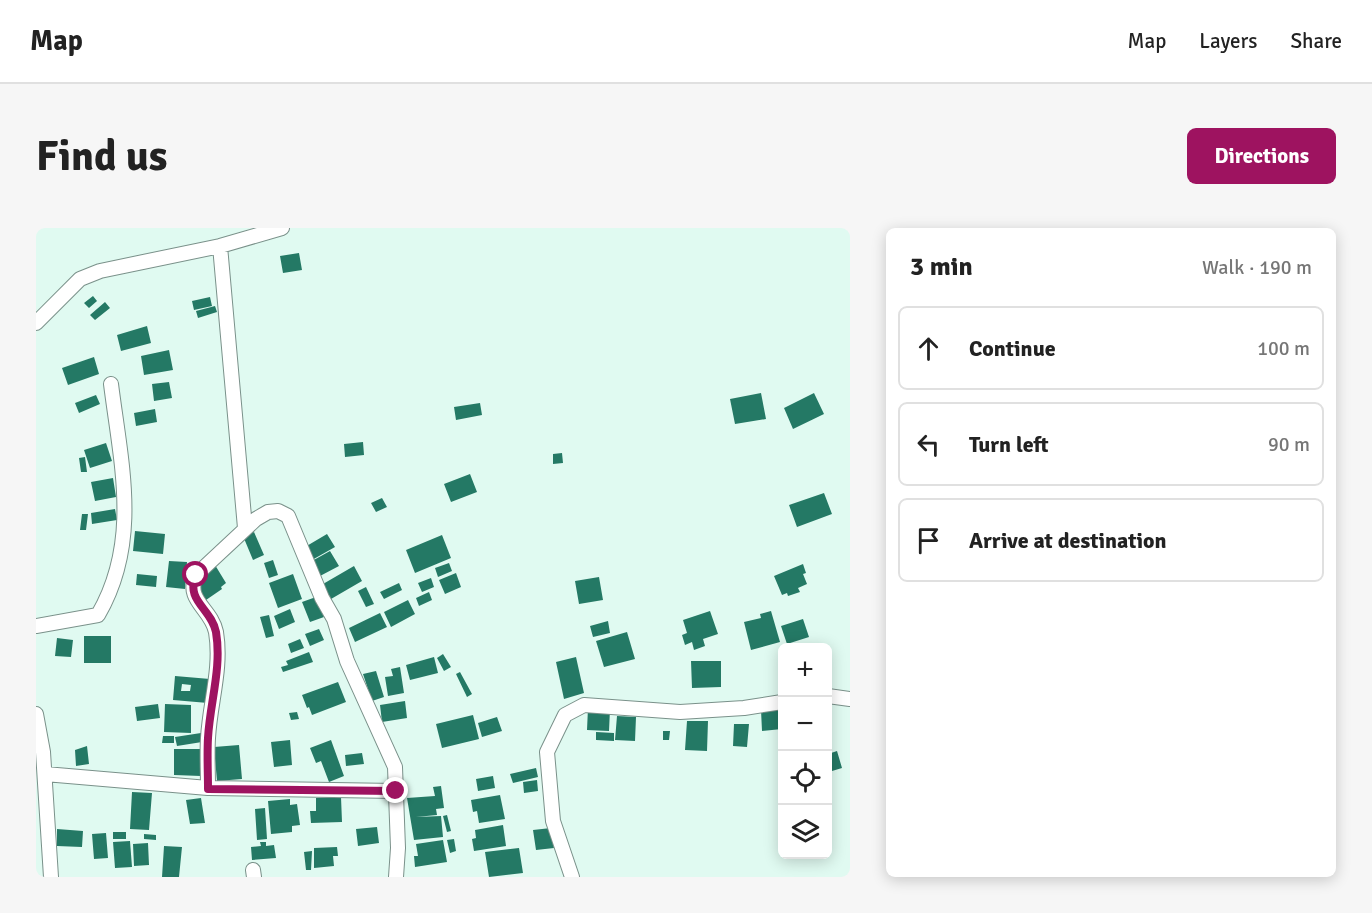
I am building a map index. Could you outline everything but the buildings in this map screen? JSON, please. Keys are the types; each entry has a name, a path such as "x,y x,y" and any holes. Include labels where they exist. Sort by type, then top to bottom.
{"street":[{"path":"36,323 80,279 100,271 220,246 282,228"},
{"path":"220,246 245,528"},
{"path":"36,626 98,615 111,593 123,548 126,503 111,384"},
{"path":"208,789 208,737 218,662 215,630 208,613 192,591 191,585 196,575 245,528 268,512 278,511 288,516 322,598 334,619 351,670 395,767 398,848 396,877"},
{"path":"832,697 850,699"},
{"path":"572,877 553,821 547,752 565,715 584,705 680,712 744,708 778,703"},
{"path":"36,714 43,752 51,877"},
{"path":"45,774 208,789 396,791"}],"route":[{"path":"196,575 191,585 192,591 208,613 215,630 218,662 208,737 208,789 396,791"}]}
